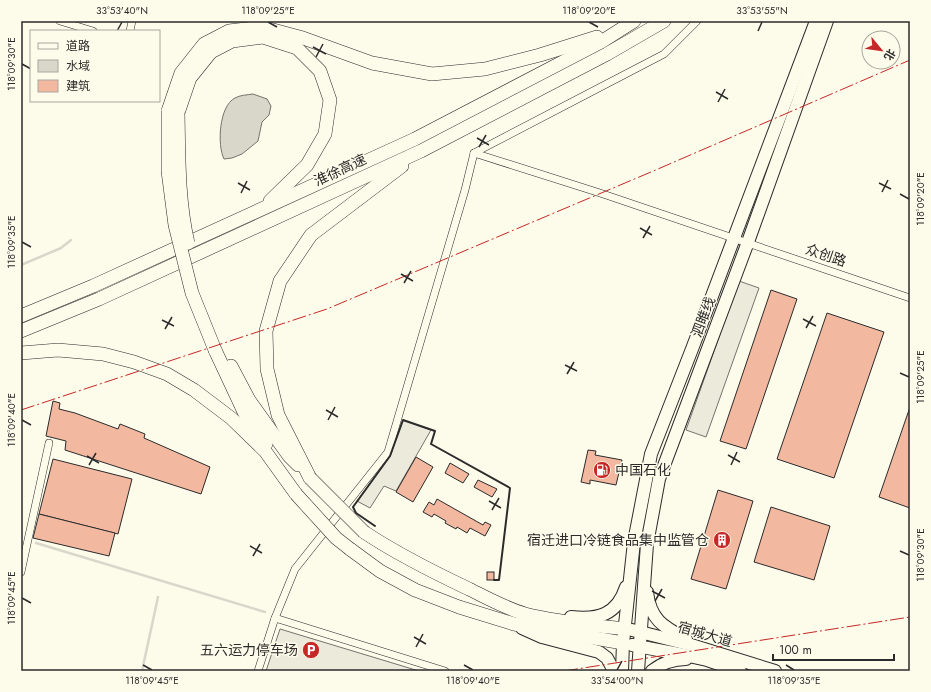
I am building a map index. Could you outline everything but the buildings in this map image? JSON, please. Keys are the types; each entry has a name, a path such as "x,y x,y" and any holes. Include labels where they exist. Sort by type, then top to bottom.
{"highway":[{"name":"淮徐高速","path":"21,316 93,286 415,139 601,42 619,29 634,21"},
{"name":"淮徐高速","path":"21,331 98,299 421,151 607,54 664,21"},
{"path":"296,494 279,462 245,414 218,347 192,293 175,225 168,171 173,112 181,73 204,44 229,31 262,27 303,38 372,62 432,74 485,69 540,55 619,29"},
{"path":"173,112 190,78 211,52 232,41 263,37 296,48 320,71 330,100 325,134 307,165 262,208"},
{"path":"310,478 278,415 267,369 266,331 280,281 311,235 421,151"},
{"path":"218,347 249,400 289,456 364,532 390,550 426,569 493,601 523,613 552,620 625,629"},
{"path":"21,353 58,350 103,354 134,362 167,374 194,390 231,418 264,451 296,494 336,538 380,572 415,590 459,608 514,624 623,643"}],"main road":[{"name":"泗睢线","path":"622,671 623,643 634,542 651,454 816,21"},
{"name":"泗睢线","path":"638,671 647,544 659,479 748,242 827,21"},
{"path":"523,613 579,618 592,618 600,616 620,602 631,569"},
{"path":"644,576 648,601 656,619 709,656"},
{"path":"514,624 542,637 599,652 607,658 614,671"},
{"name":"宿城大道","path":"625,629 640,632 709,656 740,671"},
{"name":"宿城大道","path":"623,643 709,656 776,671"},
{"path":"652,671 670,661 709,656"}],"street":[{"path":"60,21 90,30"},
{"path":"258,671 275,618 295,569 388,452 466,190 474,153 664,54 697,21"},
{"name":"众创路","path":"474,153 748,242 910,298"},
{"path":"21,572 49,443"},
{"path":"275,618 445,671"}],"shaded area":[{"path":"739,281 759,288 706,437 686,430"},
{"path":"403,420 431,430 396,491 384,486 370,508 357,501 390,456"},
{"name":"五六运力停车场","path":"280,629 419,671 266,671"}],"water":[{"path":"253,94 267,99 271,106 269,115 262,122 258,141 242,154 224,159 220,136 226,109 230,102 235,98"}],"waterway":[{"path":"21,265 61,248 71,240"},
{"path":"36,543 265,612"},
{"path":"142,671 158,597"}],"wall":[{"path":"375,526 356,513 353,507 390,456 403,420 435,431 431,444 510,488 499,580 494,580"}],"power":[{"path":"21,410 327,309 651,172 910,60"},
{"path":"564,671 910,617"}],"place":[{"name":"中国石化","path":"602,470"},
{"name":"宿迁进口冷链食品集中监管仓","path":"722,540"},
{"name":"五六运力停车场","path":"311,650"}]}
